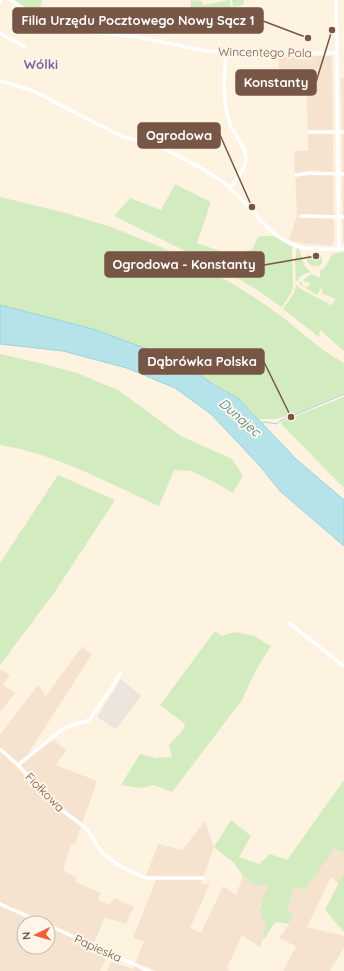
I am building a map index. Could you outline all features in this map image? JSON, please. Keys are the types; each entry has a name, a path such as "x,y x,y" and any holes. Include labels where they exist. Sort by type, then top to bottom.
{"street":[{"name":"Wincentego Pola","path":"11,0 35,18 52,26 71,30 138,37 226,53 336,53"},
{"path":"336,0 338,249"},
{"path":"0,33 25,47"},
{"path":"226,53 226,108 230,124 246,154 246,160 242,171 230,188"},
{"path":"0,80 31,90 123,137 152,143 159,146 214,176 230,188 274,234 295,245 305,248 344,249"},
{"path":"309,132 344,132"},
{"path":"296,175 309,173 344,174"},
{"path":"301,216 344,217"},
{"path":"289,623 344,666"},
{"path":"18,765 64,728 89,720 111,689 120,673"},
{"name":"Fiołkowa","path":"0,749 18,765 55,805 86,828 103,854 123,868 146,878 203,878"},
{"path":"0,904 25,915"},
{"name":"Papieska","path":"56,929 149,971"}],"shaded area":[{"path":"278,56 332,56 334,243 331,246 301,243 289,240 297,216 294,151 308,151 307,100 309,85 281,86"},
{"path":"341,78 344,78 344,245 343,244"},
{"path":"82,647 92,654 28,754 54,740 66,750 56,765 97,781 75,844 71,844 63,870 77,878 76,882 101,893 98,900 110,905 114,898 134,907 126,924 105,917 91,951 106,959 100,971 0,971 0,735 38,685 46,696"},
{"path":"0,669 10,675 3,685 15,693 0,712"},
{"path":"121,679 141,696 116,729 97,717"},
{"path":"205,821 214,847 201,883 210,884 190,928 201,933 223,886 236,895 243,876 255,886 269,884 259,907 265,921 263,938 260,947 242,935 227,968 230,971 156,971 144,966 141,971 107,971 111,962 133,969 144,941 133,938 157,877 146,876 158,844 182,850"},
{"path":"334,847 344,852 344,873 339,884 331,877 307,927 344,936 344,947 330,971 283,971 296,946 279,938 294,914 287,912 294,888 306,889"}],"green space":[{"path":"15,0 42,0 38,18"},
{"path":"191,0 202,1 203,5 230,0 232,16 231,30 190,23"},
{"path":"232,0 244,0 244,3 233,7"},
{"path":"175,184 211,202 197,243 220,251 219,257 239,260 247,250 252,250 258,237 263,236 276,237 292,246 293,287 283,306 281,307 256,289 216,266 114,216 130,198 161,210"},
{"path":"0,197 66,213 114,228 161,247 231,283 257,299 285,319 320,348 344,363 344,393 295,414 276,419 259,419 238,398 214,385 180,361 93,329 0,305"},
{"path":"297,247 301,253 304,265 310,273 306,273 296,281 295,263"},
{"path":"344,252 344,351 320,330 319,337 283,309 294,293 296,285 330,306 336,299 323,294 322,287 317,295 299,284 299,282 301,282 304,287 308,287 310,284 305,282 304,279 311,274 320,278 320,271 327,265 331,256 333,254"},
{"path":"307,255 322,257 322,263 318,266 312,266 307,262"},
{"path":"0,354 77,373 118,390 181,436 232,459 243,476 233,493 191,471 174,470 159,506 61,462 21,449 0,445"},
{"path":"344,397 344,488 282,425 281,422"},
{"path":"58,475 115,500 54,593 0,665 0,563"},
{"path":"215,631 222,636 235,632 254,636 271,646 255,672 242,700 172,792 154,785 141,788 121,785 140,754 156,758 172,757 169,745 183,730 185,724 160,705"},
{"path":"344,780 344,852 334,848 306,889 294,888 287,911 294,914 289,924 275,922 265,938 263,938 265,921 260,913 260,908 269,884 255,886 243,876 234,863 214,847 231,820 251,836 239,857 259,864 270,854 287,860"},
{"path":"344,873 344,932 325,910"}],"water":[{"name":"Dunajec","path":"0,305 93,329 180,361 214,385 238,398 296,459 344,500 344,546 280,491 260,466 211,414 175,388 127,368 63,351 0,344"}],"waterway":[{"name":"Dunajec","path":"262,423 266,422 277,424 280,421 344,394"}],"place":[{"name":"Konstanty","path":"332,30"},
{"name":"Filia Urzędu Pocztowego Nowy Sącz 1","path":"308,38"},
{"name":"Ogrodowa","path":"252,207"},
{"name":"Ogrodowa - Konstanty","path":"316,256"},
{"name":"Dąbrówka Polska","path":"291,417"}],"district":[{"name":"Wólki","path":"41,64"}]}
